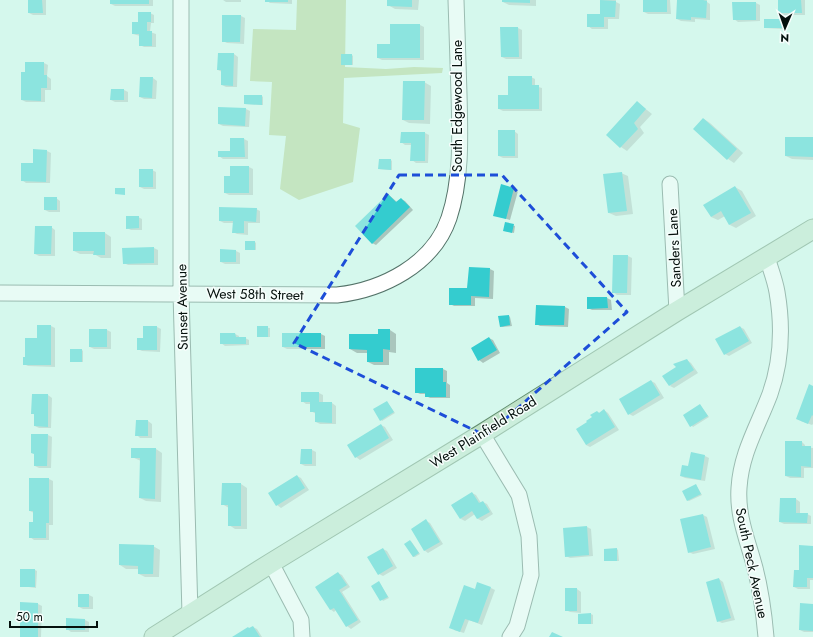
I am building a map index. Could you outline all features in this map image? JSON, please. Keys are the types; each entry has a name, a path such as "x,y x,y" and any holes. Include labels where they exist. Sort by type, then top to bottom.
{"main road":[{"name":"West Plainfield Road","path":"154,637 271,563 482,434 677,311 813,229"}],"street":[{"name":"Sunset Avenue","path":"181,0 182,293 190,614"},
{"name":"South Edgewood Lane","path":"427,253 440,237 448,219 455,192 458,172 460,124 456,0"},
{"name":"Sanders Lane","path":"670,184 677,311"},
{"name":"West 58th Street","path":"0,293 337,295 353,293 371,288 399,275 410,269 427,253"},
{"name":"South Peck Avenue","path":"766,637 759,587 739,512 739,489 740,470 745,453 770,393 779,361 781,332 777,291 767,257"},
{"path":"482,434 519,495 529,536 531,575 517,626 510,637"},
{"path":"271,563 301,620 302,637"}],"highlighted area":[{"path":"399,175 502,175 627,312 486,436 294,343"}],"green space":[{"path":"297,0 346,0 345,67 386,69 414,67 443,68 442,73 344,78 343,123 360,128 353,182 299,200 280,189 286,136 269,135 272,82 250,81 253,29 296,30"}],"building":[{"path":"28,0 42,0 43,13 28,13"},
{"path":"110,0 149,0 149,4 110,4"},
{"path":"265,0 288,0 288,2 265,2"},
{"path":"387,0 412,0 412,7 387,6"},
{"path":"502,0 530,0 530,3 502,2"},
{"path":"600,0 616,1 615,17 604,17 604,27 587,27 587,14 600,14"},
{"path":"643,0 667,0 667,12 643,12"},
{"path":"677,0 707,1 706,18 691,17 691,20 676,19"},
{"path":"778,0 801,0 802,13 778,13"},
{"path":"732,2 756,2 756,20 733,20"},
{"path":"138,12 151,12 151,22 147,22 147,31 152,31 152,46 139,46 139,34 132,34 132,22 138,22"},
{"path":"222,15 241,15 240,42 222,42"},
{"path":"764,19 782,19 782,28 764,28"},
{"path":"390,24 420,24 420,58 377,58 377,44 390,44"},
{"path":"500,27 518,27 519,57 501,57"},
{"path":"218,53 234,53 233,86 221,85 221,70 217,70"},
{"path":"341,54 352,54 352,65 341,65"},
{"path":"25,62 44,62 44,75 47,75 47,88 41,88 41,101 21,100 21,72 25,72"},
{"path":"508,76 532,76 532,85 539,85 539,109 498,109 498,95 508,95"},
{"path":"140,77 153,77 152,98 139,97"},
{"path":"403,81 425,81 424,120 402,120"},
{"path":"111,89 124,89 124,100 110,100"},
{"path":"244,95 262,95 262,105 244,104"},
{"path":"637,101 646,109 634,123 638,129 620,148 606,135"},
{"path":"218,107 246,108 245,126 218,124"},
{"path":"703,118 737,149 727,160 693,129"},
{"path":"498,130 515,130 515,156 498,156"},
{"path":"401,132 425,132 425,161 410,161 411,143 400,143"},
{"path":"785,137 813,137 813,157 785,156"},
{"path":"230,138 244,138 245,157 218,157 218,151 230,151"},
{"path":"33,149 47,150 46,182 21,181 21,163 33,163"},
{"path":"379,159 391,159 391,170 378,169"},
{"path":"230,166 249,166 249,193 224,193 224,176 230,176"},
{"path":"139,169 153,169 153,187 139,187"},
{"path":"622,172 627,211 608,213 603,174"},
{"path":"501,184 514,188 506,219 493,216"},
{"path":"735,186 751,213 729,225 721,211 711,217 703,205"},
{"path":"115,188 125,188 125,195 115,194"},
{"path":"388,194 396,202 401,198 410,207 372,244 355,226"},
{"path":"44,197 57,197 57,210 44,210"},
{"path":"219,207 257,208 256,222 244,221 244,233 232,233 233,221 219,221"},
{"path":"126,216 139,216 139,228 126,229"},
{"path":"505,222 514,224 512,233 503,231"},
{"path":"35,226 52,226 51,254 34,254"},
{"path":"73,232 105,232 105,255 93,255 94,251 73,251"},
{"path":"245,241 255,241 255,250 245,250"},
{"path":"154,247 154,263 123,264 122,248"},
{"path":"220,249 236,250 236,262 220,262"},
{"path":"613,255 628,255 627,293 612,293"},
{"path":"469,267 490,268 489,297 471,296 471,305 449,305 449,288 467,288"},
{"path":"587,297 607,297 608,308 587,309"},
{"path":"536,305 565,306 564,325 535,325"},
{"path":"509,315 510,325 500,327 498,316"},
{"path":"37,325 51,325 51,365 23,365 23,357 25,357 25,338 37,338"},
{"path":"143,326 157,326 157,350 137,350 137,338 143,338"},
{"path":"257,326 268,326 268,337 257,337"},
{"path":"740,326 749,341 724,355 715,339"},
{"path":"89,329 107,329 107,347 89,347"},
{"path":"378,329 390,329 390,350 383,349 383,362 367,362 367,350 349,349 349,334 378,334"},
{"path":"220,333 235,333 236,337 246,337 246,344 220,344"},
{"path":"282,333 321,333 321,347 282,347"},
{"path":"489,337 497,350 478,361 471,348"},
{"path":"70,349 82,349 82,362 70,362"},
{"path":"687,359 694,370 669,386 662,376 676,367 673,364"},
{"path":"415,368 443,368 443,382 446,382 446,397 425,397 425,393 415,393"},
{"path":"651,380 660,395 628,415 619,399"},
{"path":"809,384 813,386 813,416 812,415 808,424 796,419"},
{"path":"301,392 319,392 319,402 332,402 332,423 315,422 315,412 310,412 310,402 301,402"},
{"path":"32,394 48,394 48,427 34,426 34,414 31,414"},
{"path":"387,401 394,412 380,421 373,409"},
{"path":"700,404 708,416 690,427 683,415"},
{"path":"604,409 615,427 586,445 576,429 592,417 590,415 597,411 599,413"},
{"path":"136,420 148,420 148,436 135,436"},
{"path":"381,424 389,438 355,458 347,445"},
{"path":"31,434 48,434 47,466 34,466 34,454 31,453"},
{"path":"785,441 802,441 802,446 811,446 811,467 801,466 801,477 785,476"},
{"path":"131,448 156,448 155,499 139,498 140,458 131,458"},
{"path":"301,449 312,449 312,464 300,464"},
{"path":"691,452 705,455 701,480 680,476 682,465 688,466"},
{"path":"297,475 305,488 276,506 268,493"},
{"path":"29,478 49,478 49,523 46,523 46,538 29,538 29,522 33,522 33,511 29,511"},
{"path":"222,483 241,483 241,526 228,526 228,505 221,505"},
{"path":"696,484 701,494 687,501 682,491"},
{"path":"472,492 479,503 483,501 490,512 477,519 472,511 460,519 451,505"},
{"path":"780,498 796,498 796,513 808,513 807,523 779,522"},
{"path":"703,514 711,547 688,553 680,519"},
{"path":"426,519 440,542 424,551 411,529"},
{"path":"587,526 589,555 565,557 563,528"},
{"path":"410,540 419,553 413,557 404,544"},
{"path":"119,544 154,545 153,574 138,574 138,566 119,565"},
{"path":"799,545 813,546 813,578 807,578 807,587 793,587 794,570 799,570"},
{"path":"383,548 393,566 378,575 367,557"},
{"path":"617,548 617,561 604,561 604,549"},
{"path":"20,569 35,569 35,587 20,587"},
{"path":"338,572 347,585 339,590 358,620 346,627 334,608 330,610 315,587"},
{"path":"719,578 731,618 717,622 706,582"},
{"path":"379,581 388,597 380,601 371,586"},
{"path":"477,582 491,587 478,623 465,619 460,632 449,628 464,585 475,589"},
{"path":"565,588 577,588 577,611 565,611"},
{"path":"78,594 89,594 89,607 78,607"},
{"path":"20,602 38,603 38,637 20,637"},
{"path":"800,603 813,604 813,631 799,630"},
{"path":"591,613 591,624 578,624 578,614"},
{"path":"66,618 85,619 85,630 66,630"},
{"path":"253,626 260,637 232,637 248,627"},
{"path":"552,632 563,637 549,637"}]}
